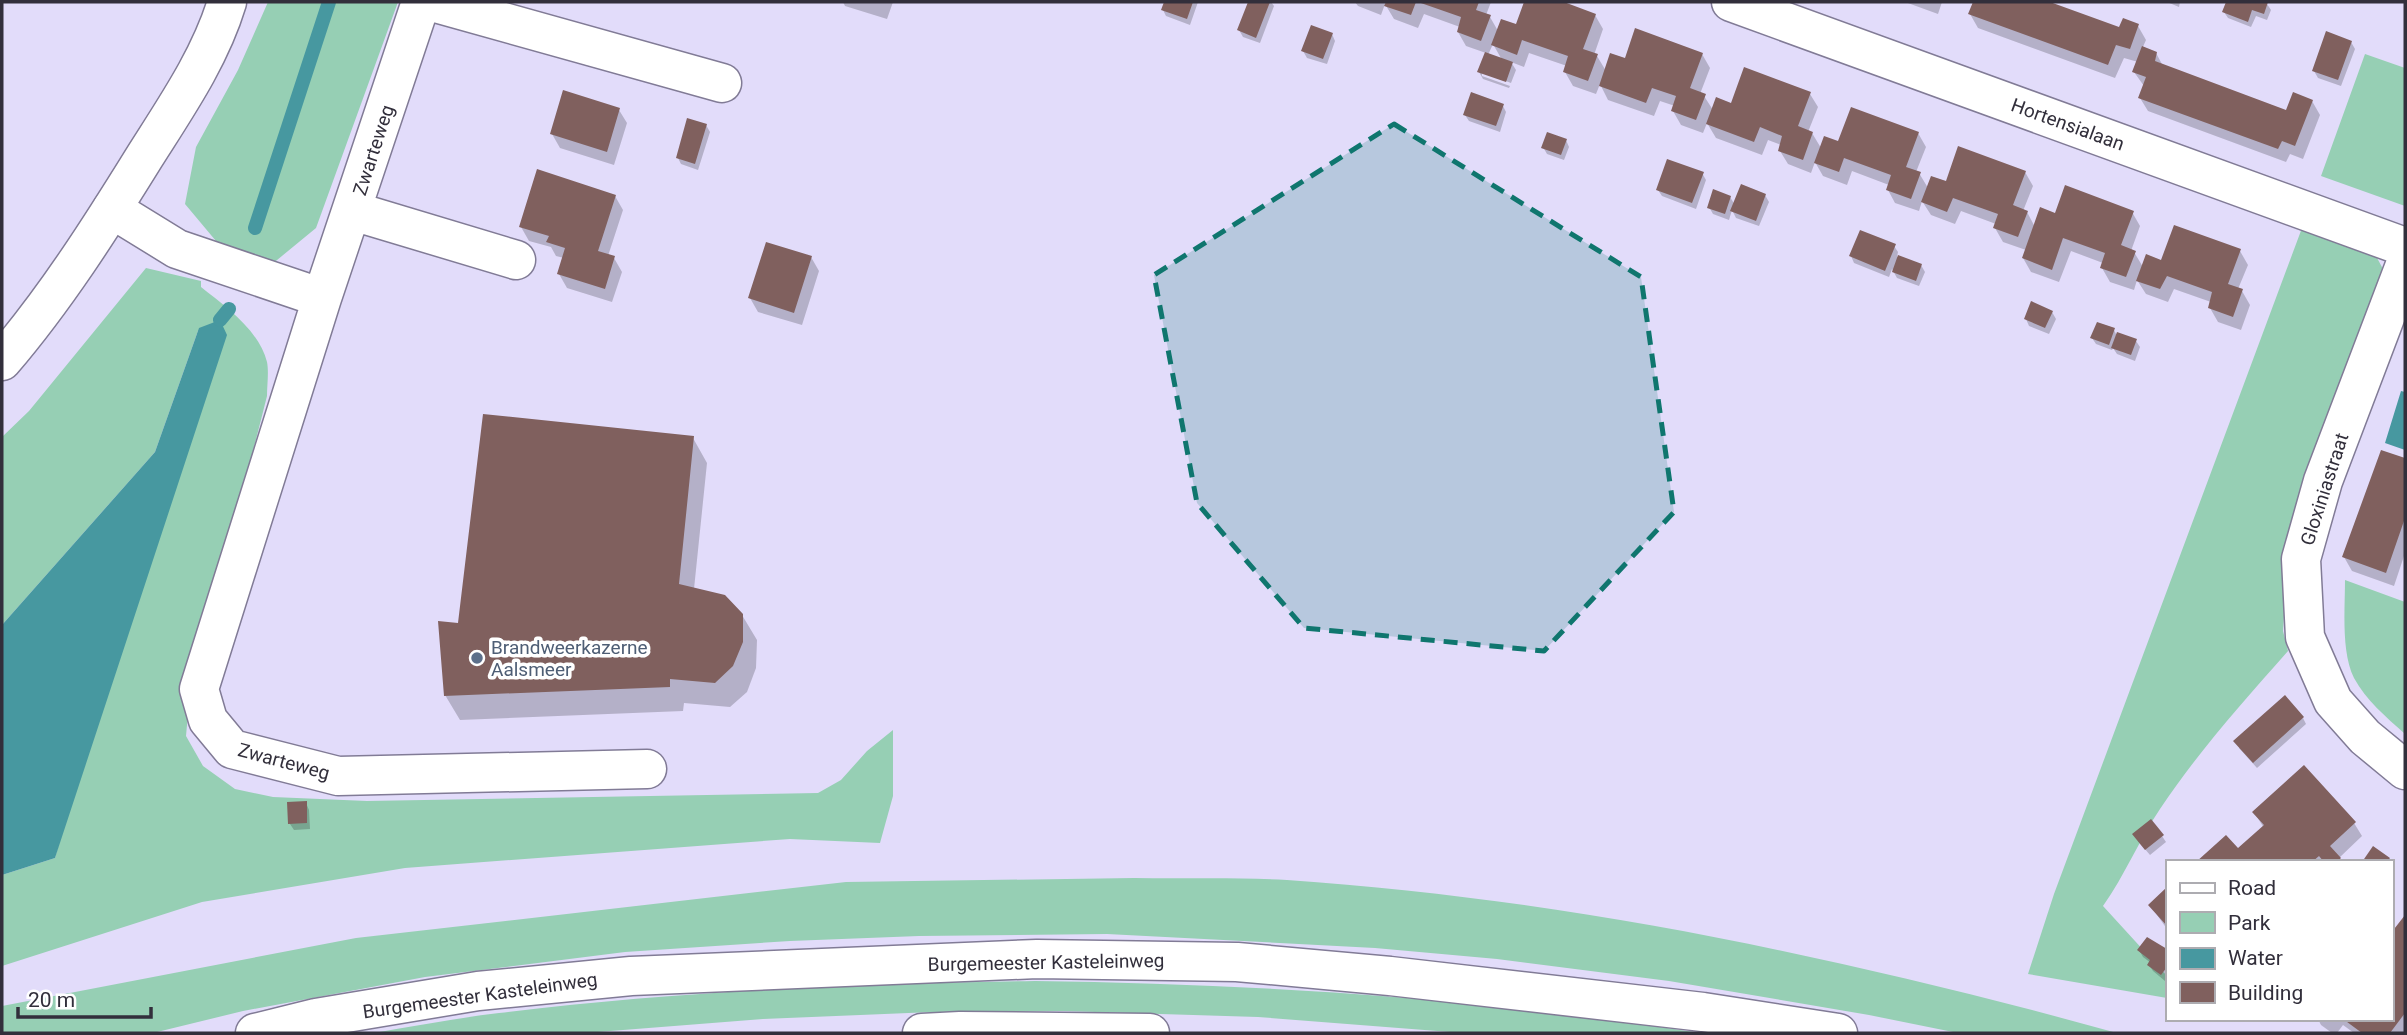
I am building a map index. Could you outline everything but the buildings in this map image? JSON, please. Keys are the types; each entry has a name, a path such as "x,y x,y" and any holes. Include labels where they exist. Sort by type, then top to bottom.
{"street":[{"path":"2,361 34,324 112,209 187,88 220,23 227,2"},
{"name":"Zwarteweg","path":"421,2 322,298 199,689 208,720 232,749 338,776 647,769"},
{"path":"432,2 722,83"},
{"name":"Hortensialaan","path":"1731,2 2405,247"},
{"path":"112,209 177,249 322,298"},
{"path":"353,211 516,260"},
{"name":"Gloxiniastraat","path":"2405,265 2323,481 2301,559 2305,637 2333,701 2365,737 2405,770"},
{"path":"2,349 34,324"},
{"name":"Burgemeester Kasteleinweg","path":"255,1033 316,1018 478,991 631,976 1037,959 1237,962 1703,1012 1838,1033"},
{"path":"922,1033 1150,1033"}],"highlighted area":[{"path":"1394,124 1641,277 1674,512 1544,651 1304,628 1197,503 1154,275"}],"green space":[{"path":"268,2 398,2 316,228 271,265 216,241 185,204 196,147 238,70"},
{"path":"2365,54 2405,68 2405,206 2321,176"},
{"path":"2302,228 2376,256 2383,269 2289,543 2283,631 2288,651 2190,767 2152,821 2103,906 2166,975 2166,998 2028,974 2054,894"},
{"path":"146,268 201,281 201,287 230,311 257,339 268,366 267,396 189,703 186,736 203,766 235,789 273,797 367,801 818,793 841,780 867,751 893,730 893,796 880,843 790,839 405,868 202,902 2,966 2,875 55,858 199,328 155,452 2,625 2,437 29,411"},
{"path":"2345,580 2405,602 2405,734 2364,694 2350,668 2345,630"},
{"path":"1134,878 1287,880 1497,901 1602,917 1912,980 2117,1033 1958,1033 1669,981 1497,959 1375,948 1107,934 919,936 625,952 425,977 243,1011 153,1033 2,1033 2,1006 356,938 846,882"},
{"path":"1035,981 1202,985 1369,995 1535,1011 1700,1033 1463,1033 1258,1017 1063,1011 933,1012 763,1019 585,1033 374,1033 483,1015 633,999 901,984"}],"water":[{"path":"220,320 227,335 55,858 2,875 2,625 155,452 199,328"},
{"path":"2401,391 2405,392 2405,450 2385,443"}],"waterway":[{"path":"255,228 329,2"},
{"path":"220,320 229,309"}],"place":[{"name":"Brandweerkazerne Aalsmeer","path":"477,658"}]}
